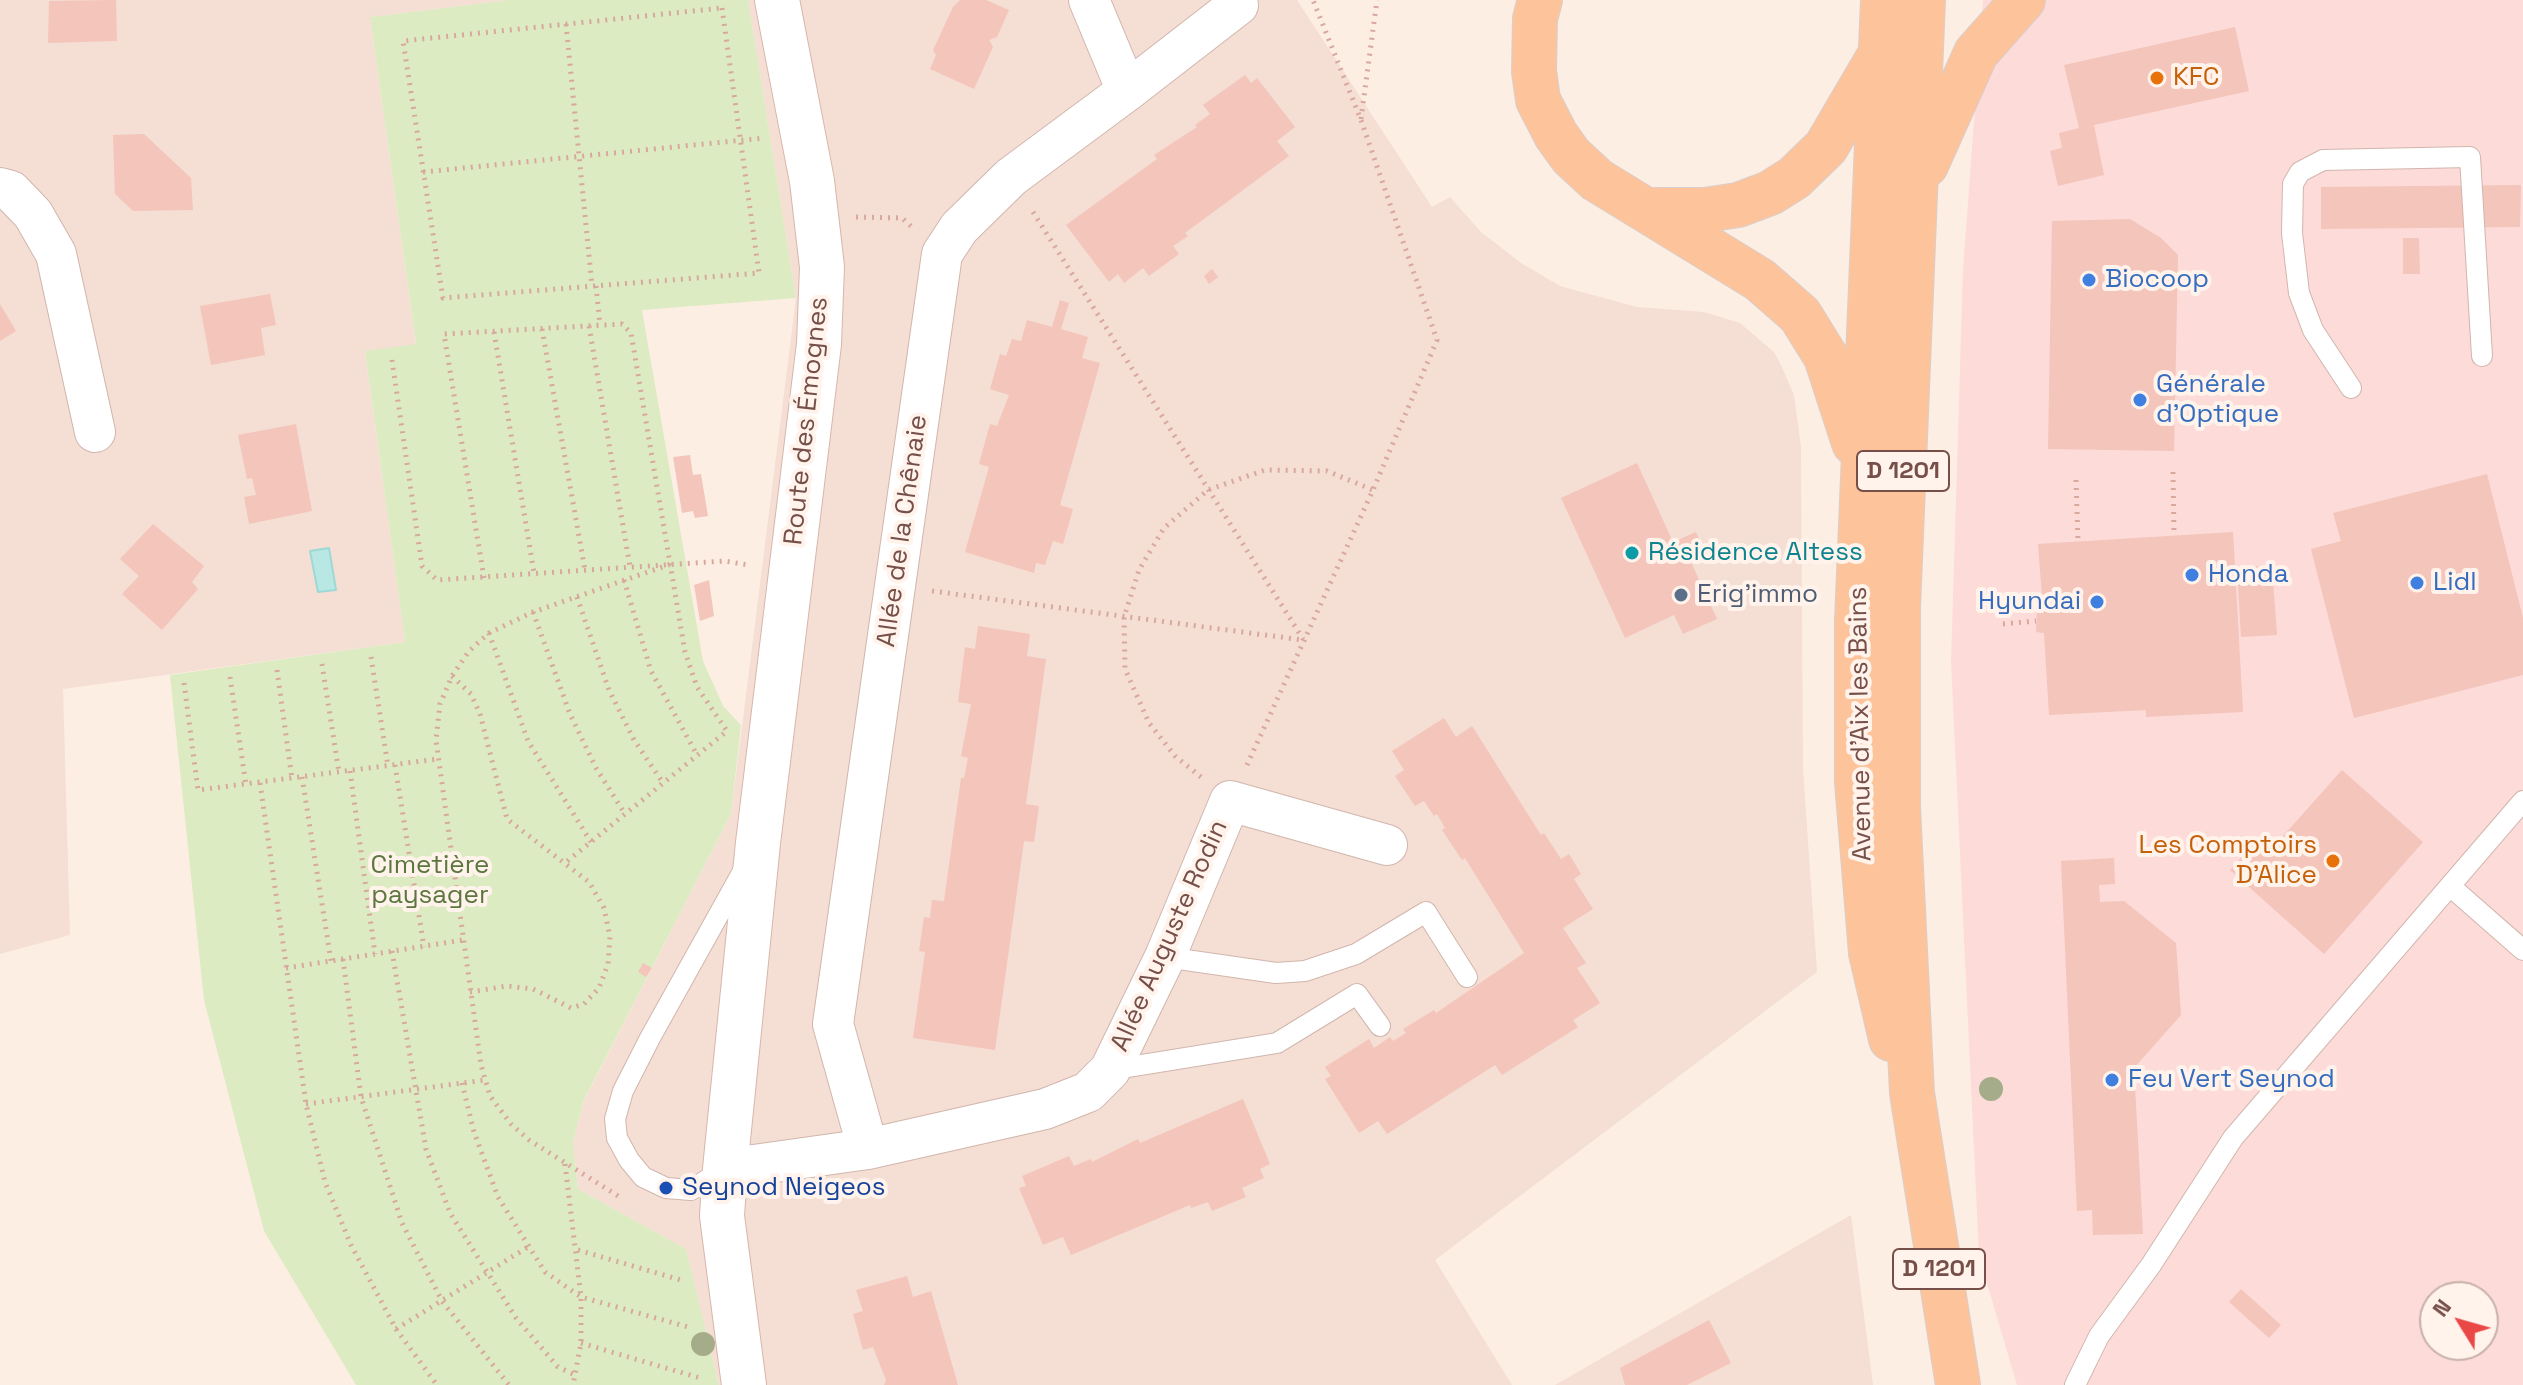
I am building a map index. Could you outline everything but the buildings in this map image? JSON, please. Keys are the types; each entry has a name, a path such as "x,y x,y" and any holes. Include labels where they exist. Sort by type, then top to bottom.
{"main road":[{"path":"1540,0 1535,19 1534,71 1538,100 1546,119 1571,156 1597,180 1760,280 1800,315 1826,357 1863,471"},
{"name":"Avenue d'Aix les Bains","path":"1883,0 1857,621 1857,782 1861,862 1871,953 1920,1154"},
{"name":"Avenue d'Aix les Bains","path":"1923,0 1912,201 1898,608 1897,740 1912,1093 1958,1385"},
{"path":"1912,201 1963,76 1996,27 2023,0"},
{"path":"1649,210 1705,210 1738,205 1770,193 1794,178 1826,147 1881,53"}],"street":[{"name":"Route des Émognes","path":"744,1385 722,1216 725,1169 758,843 819,344 822,267 812,181 777,0"},
{"path":"1089,0 1127,91"},
{"name":"Allée de la Chênaie","path":"868,1149 833,1024 942,254 959,228 1011,177 1238,5"},
{"path":"0,188 11,191 33,214 56,254 95,432"},
{"name":"Allée Auguste Rodin","path":"725,1169 789,1163 868,1149 1045,1109 1088,1092 1110,1070 1165,957 1230,801 1387,845"}],"lane":[{"path":"2351,388 2313,330 2299,293 2292,233 2293,184 2300,172 2323,160 2470,157 2482,356"},
{"path":"2075,1385 2099,1336 2151,1265 2233,1138 2523,801"},
{"name":"Route des Émognes","path":"725,1169 691,1190 666,1188 643,1177 629,1160 617,1138 615,1119 623,1091 650,1038 758,843"},
{"path":"2450,886 2523,950"},
{"path":"1165,957 1276,973 1305,971 1356,954 1426,912 1467,977"},
{"path":"1110,1070 1277,1043 1357,994 1380,1026"}],"path":[{"path":"1313,0 1361,120 1437,340 1373,490 1230,801 1175,756 1149,723 1125,669 1124,617 1139,570 1164,528 1208,490 1265,470 1327,471 1373,490"},
{"path":"1361,120 1377,0"},
{"path":"722,8 759,273 443,298 403,41 566,24 722,8"},
{"path":"566,24 600,325"},
{"path":"423,172 770,137"},
{"path":"1011,177 1304,640"},
{"path":"848,218 902,218"},
{"path":"484,578 444,334 622,324 631,333 685,652 697,687 727,731 565,863"},
{"path":"589,326 630,567"},
{"path":"542,329 585,570"},
{"path":"494,332 534,573"},
{"path":"392,360 422,566 437,580 724,561 792,572"},
{"path":"2173,472 2174,535"},
{"path":"2076,480 2078,541"},
{"path":"623,1199 511,1124 490,1096 470,992 438,759 440,704 452,676 469,651 489,633 533,612 671,564"},
{"path":"624,580 651,671 697,755"},
{"path":"895,586 1304,640"},
{"path":"577,597 609,690 634,740 663,783"},
{"path":"533,612 570,714 596,768 625,814"},
{"path":"2003,624 2036,621"},
{"path":"489,633 528,741 591,842"},
{"path":"371,657 424,947"},
{"path":"322,664 339,773"},
{"path":"277,670 292,779"},
{"path":"452,676 471,694 480,714 507,819 589,882 604,908 610,937 608,964 599,988 584,1004 571,1008 533,989 507,986 470,992"},
{"path":"230,677 246,785"},
{"path":"184,683 198,790 438,759"},
{"path":"350,771 375,954"},
{"path":"302,777 331,961"},
{"path":"260,783 306,1104 325,1182 351,1245 396,1329 437,1385"},
{"path":"286,968 463,940"},
{"path":"392,951 426,1149 450,1213 486,1275 543,1352 558,1367 575,1375"},
{"path":"343,959 361,1097 402,1223 442,1301 509,1385"},
{"path":"306,1104 485,1080"},
{"path":"462,1083 474,1132 498,1197 545,1272 581,1297 688,1327"},
{"path":"565,1163 581,1297 581,1343 573,1385"},
{"path":"396,1329 528,1247"},
{"path":"577,1250 684,1281"},
{"path":"581,1343 701,1378"}],"shaded area":[{"path":"0,0 509,0 370,17 416,345 365,352 405,642 63,689 70,935 0,954"},
{"path":"748,0 1297,0 1432,207 1450,197 1481,232 1521,263 1560,286 1637,307 1704,312 1740,323 1774,352 1794,395 1801,447 1803,769 1817,972 1435,1260 1512,1385 719,1385 686,1249 578,1189 573,1142 584,1101 731,814 796,298"},
{"path":"1983,0 2523,0 2523,1385 2017,1385 1979,1256 1951,662 1963,270"},
{"path":"1851,1215 1873,1385 1555,1385"}],"green space":[{"name":"Cimetière paysager","path":"509,0 748,0 796,298 642,310 703,661 723,706 741,725 731,814 584,1100 573,1142 578,1189 686,1249 719,1385 356,1385 264,1231 204,1000 170,675 405,642 365,351 416,344 370,17"}],"water":[{"path":"329,548 336,590 318,592 310,551"}],"place":[{"name":"KFC","path":"2157,78"},
{"name":"Biocoop","path":"2089,280"},
{"name":"Générale d'Optique","path":"2140,400"},
{"name":"Résidence Altess","path":"1632,553"},
{"name":"Honda","path":"2192,575"},
{"name":"Lidl","path":"2417,583"},
{"name":"Erig'immo","path":"1681,595"},
{"name":"Hyundai","path":"2097,602"},
{"name":"Les Comptoirs D'Alice","path":"2333,861"},
{"name":"Feu Vert Seynod","path":"2112,1080"},
{"name":"Seynod Neigeos","path":"666,1188"}]}
